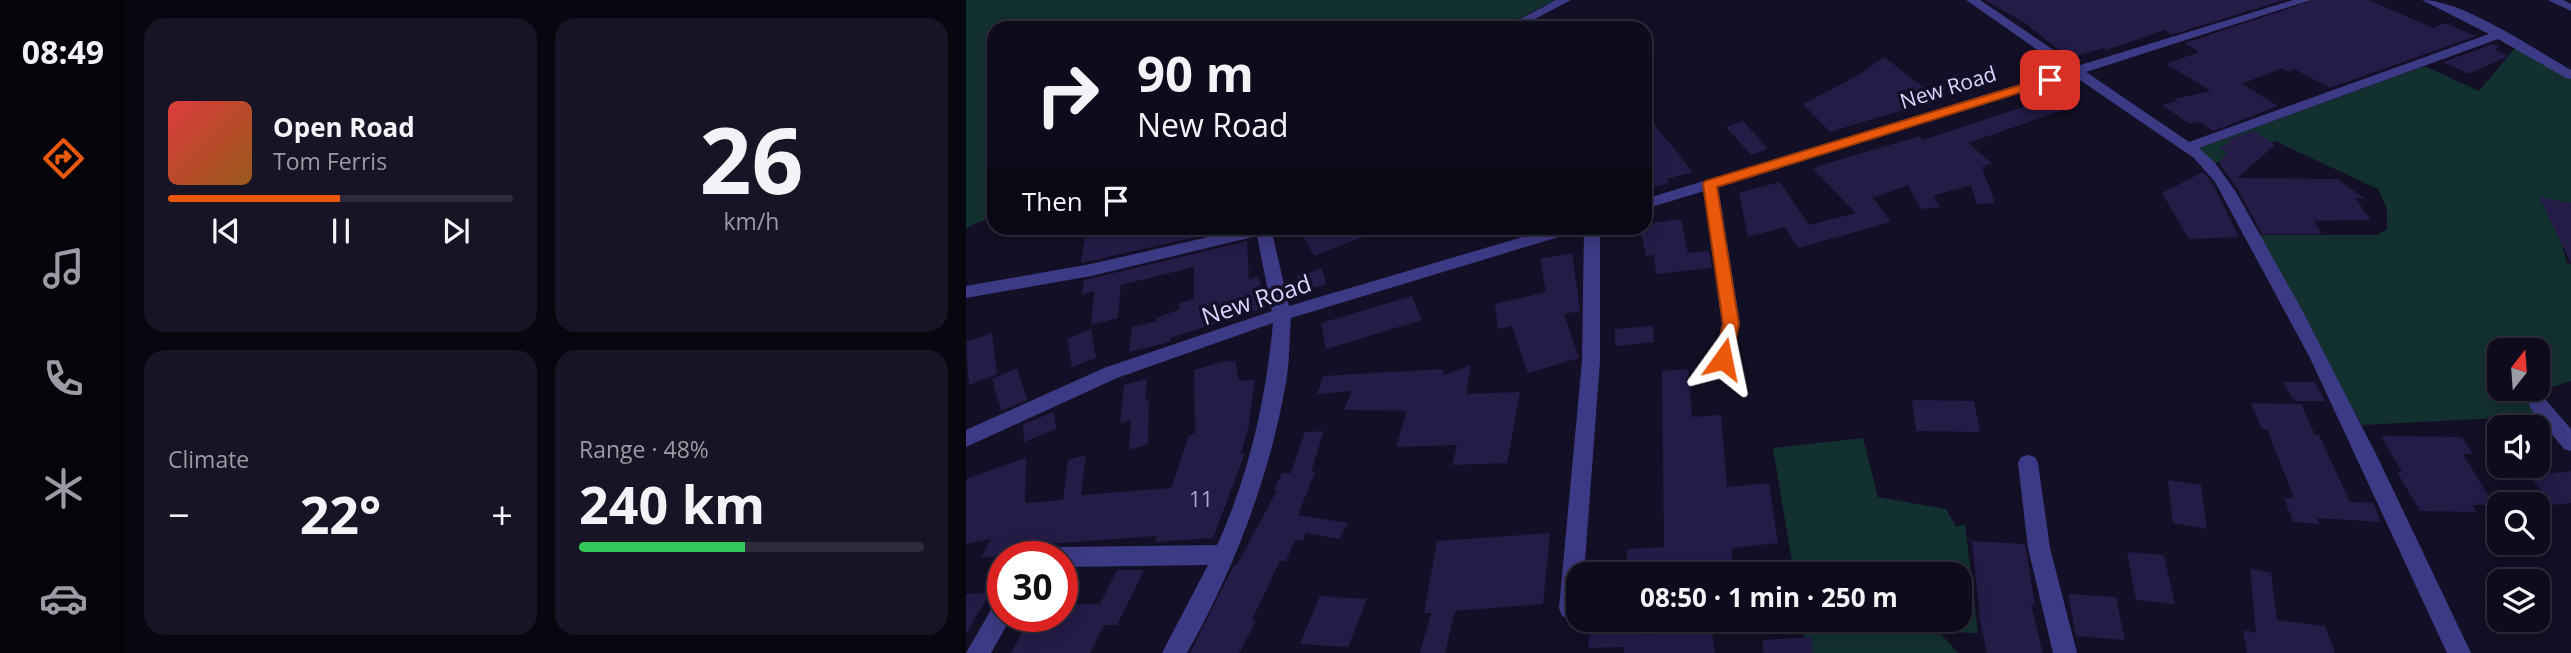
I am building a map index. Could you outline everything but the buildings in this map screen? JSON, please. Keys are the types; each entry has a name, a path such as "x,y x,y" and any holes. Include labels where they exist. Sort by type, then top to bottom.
{"street":[{"path":"1523,21 1565,0"},
{"path":"1972,0 2199,155 2218,175 2284,292 2359,439 2459,653"},
{"name":"New Road","path":"1652,202 2305,0"},
{"path":"2428,0 2499,34 2571,75"},
{"path":"2553,0 2571,8"},
{"path":"2186,148 2499,34"},
{"path":"1710,184 1731,324 1723,359"},
{"path":"966,292 1091,270 1234,235"},
{"path":"1174,653 1198,613 1243,511 1277,382 1282,316 1265,235"},
{"name":"New Road","path":"966,439 1036,406 1158,356 1546,235"},
{"path":"1574,562 1591,361 1592,235"},
{"path":"2538,404 2571,443"},
{"path":"2028,463 2039,548 2064,653"},
{"path":"1078,557 1223,555"},
{"path":"978,653 990,632"}],"green space":[{"path":"966,0 1556,0 1514,21 987,21 987,219 966,228"},
{"path":"2516,47 2571,79 2571,213 2552,211 2567,263 2571,264 2571,381 2550,388 2550,338 2487,338 2487,401 2528,401 2537,415 2487,415 2487,419 2362,425 2257,235 2377,235 2387,229 2387,209 2378,189 2275,141 2214,164 2199,148 2425,66 2479,91"},
{"path":"1863,438 1878,497 1946,509 1956,527 1965,524 1970,562 1792,562 1773,448"},
{"path":"1972,583 1978,633 1939,632 1972,632"},
{"path":"1803,632 1939,632 1958,653 1807,653"}],"route":[{"path":"1723,359 1731,324 1710,184 2050,80"}]}
